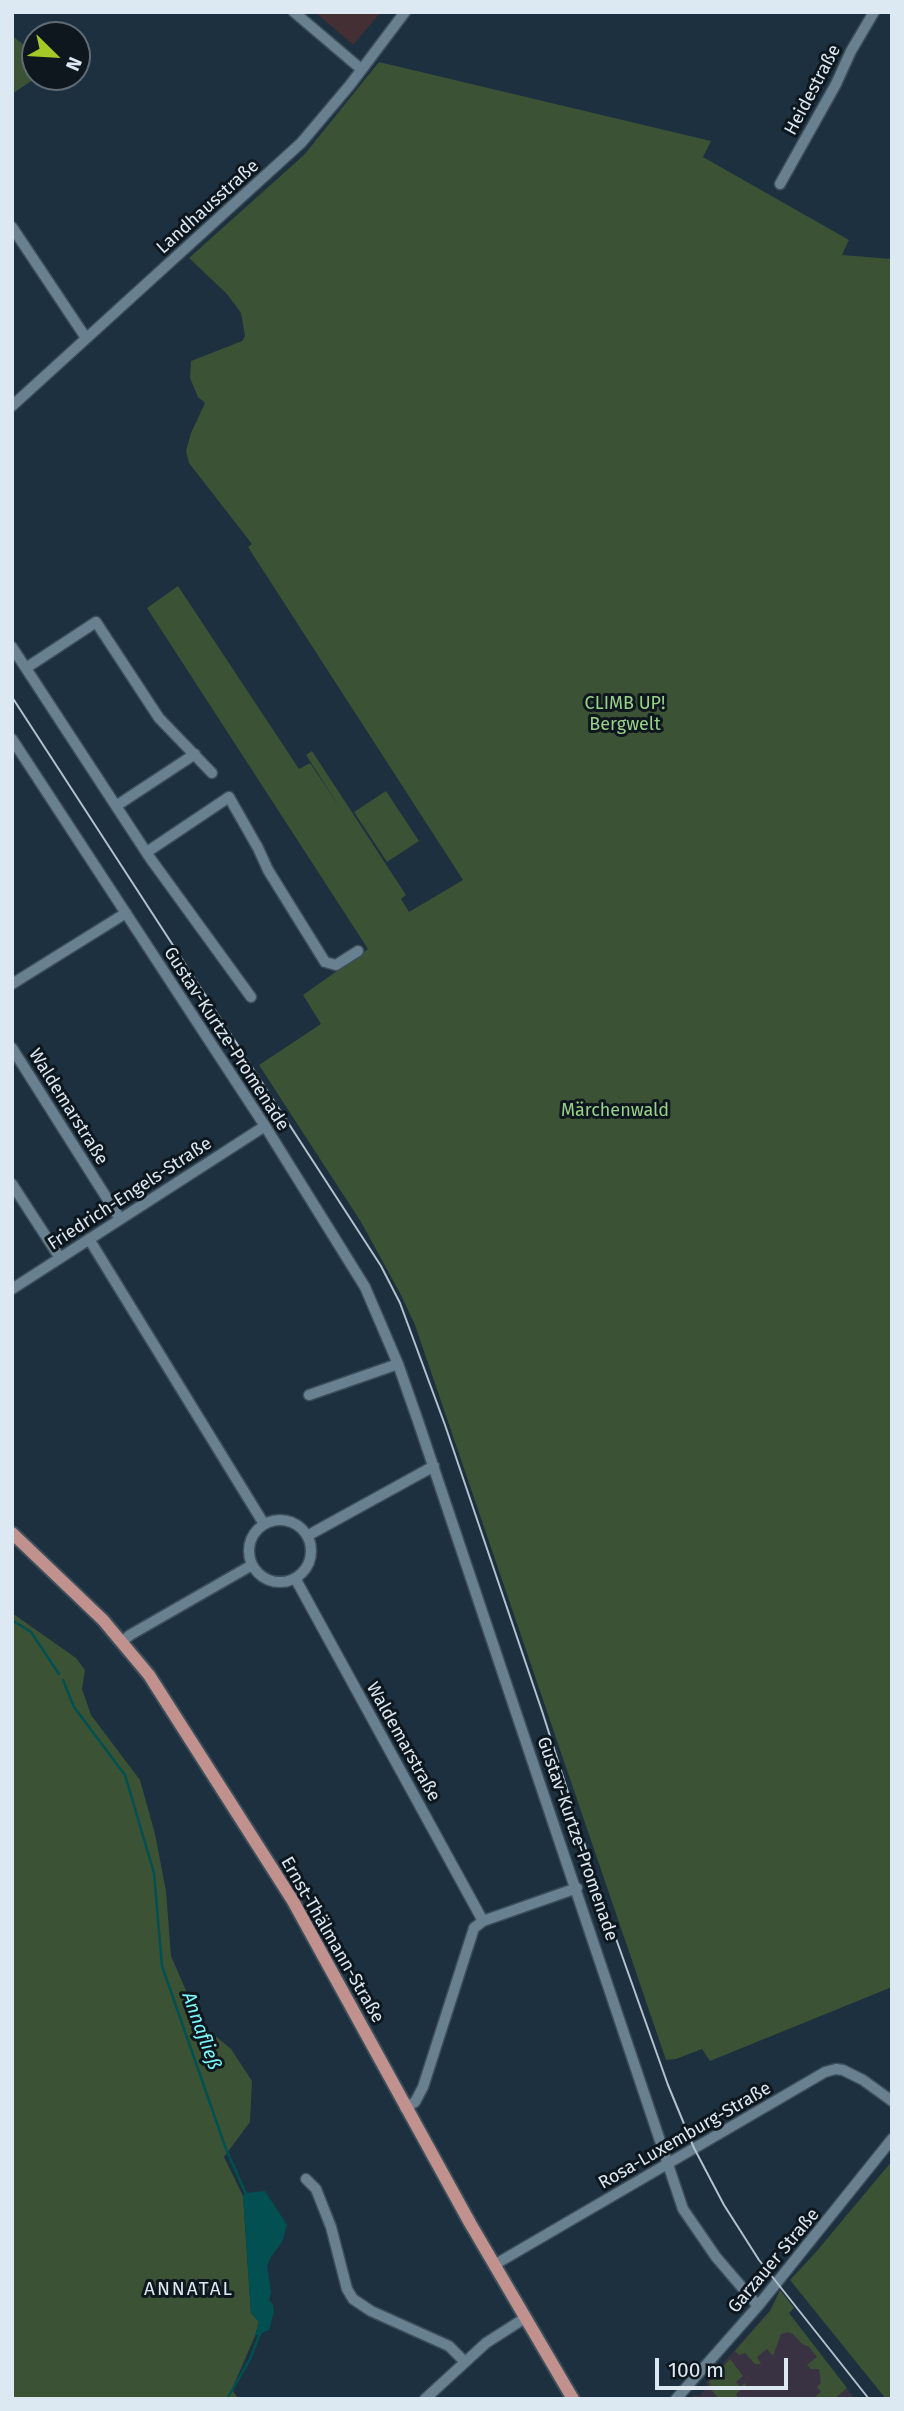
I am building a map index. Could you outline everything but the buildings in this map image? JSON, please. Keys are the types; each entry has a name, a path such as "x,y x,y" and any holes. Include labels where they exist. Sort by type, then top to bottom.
{"main road":[{"name":"Ernst-Thälmann-Straße","path":"12,1534 103,1620 149,1675 293,1901 405,2108 573,2399"}],"street":[{"path":"293,12 361,69"},
{"name":"Landhausstraße","path":"12,406 301,142 405,12"},
{"name":"Heidestraße","path":"780,184 874,12"},
{"path":"12,227 86,338"},
{"path":"26,668 96,622 159,718 212,773"},
{"path":"12,647 178,900 251,997"},
{"name":"Gustav-Kurtze-Promenade","path":"12,739 265,1126 365,1287 398,1364 683,2208 716,2257 758,2306"},
{"path":"116,806 195,754"},
{"path":"147,852 229,797 268,870 325,962 336,965 358,951"},
{"path":"12,984 125,913"},
{"name":"Waldemarstraße","path":"12,1048 120,1219"},
{"name":"Friedrich-Engels-Straße","path":"12,1289 265,1126"},
{"path":"12,1184 60,1258"},
{"path":"89,1239 264,1524"},
{"path":"309,1395 398,1364"},
{"path":"307,1536 433,1466"},
{"path":"286,1520 298,1525 307,1536 311,1553 309,1563 295,1578 276,1582 258,1573 252,1565 249,1547 257,1530 264,1524 286,1520"},
{"path":"122,1642 252,1565"},
{"name":"Waldemarstraße","path":"295,1578 483,1921"},
{"path":"405,2108 415,2102 423,2087 471,1934 483,1921 577,1888"},
{"name":"Rosa-Luxemburg-Straße","path":"494,2265 831,2070 843,2070 852,2074 892,2101"},
{"name":"Garzauer Straße","path":"676,2399 758,2306 892,2139"},
{"path":"306,2179 316,2189 331,2227 347,2289 353,2299 371,2311 449,2346 464,2361"},
{"path":"425,2399 486,2343 525,2318"}],"shaded area":[{"path":"315,12 381,12 353,45"},
{"path":"265,2191 287,2225 282,2242 267,2266 271,2292 269,2300 274,2312 269,2330 255,2336 259,2322 251,2313 243,2196 245,2193"},
{"path":"779,2300 855,2399 691,2399 694,2395 700,2396 708,2386 706,2382"}],"green space":[{"path":"12,36 21,43 21,88 12,94"},
{"name":"Märchenwald","path":"379,62 711,141 703,157 849,240 842,255 892,259 892,1987 710,2061 702,2049 666,2060 415,1325 361,1222 259,1065 321,1024 303,995 368,949 147,608 178,586 299,769 310,763 341,809 306,755 312,751 406,895 401,899 409,912 463,880 248,547 252,544 189,463 186,451 205,403 198,397 190,378 191,361 242,341 245,336 241,313 227,294 189,258 304,155"},
{"path":"386,791 419,841 387,862 354,812"},
{"path":"12,1613 76,1658 85,1670 82,1689 91,1715 140,1780 155,1834 166,1891 171,1956 200,2023 231,2049 252,2081 250,2122 224,2157 243,2196 251,2313 259,2322 232,2389 238,2399 12,2399"},
{"path":"892,2161 892,2399 886,2399 790,2280"},
{"path":"780,2290 794,2308 789,2313 847,2388 834,2399 815,2397 821,2392 817,2387 821,2383 819,2369 811,2369 807,2365 817,2357 793,2334 781,2334 773,2356 767,2349 757,2357 761,2364 755,2364 745,2353 739,2355 735,2351 770,2311"},
{"path":"730,2359 743,2376 736,2382 740,2387 745,2383 746,2385 736,2394 738,2399 719,2399 708,2386 711,2385 709,2382"}],"waterway":[{"name":"Annafließ","path":"12,1620 31,1632 59,1674"},
{"name":"Annafließ","path":"63,1680 74,1707 125,1775 154,1873 162,1966 226,2149 246,2194"},
{"name":"Annafließ","path":"227,2399 250,2359 261,2331"}],"tram line":[{"path":"12,697 381,1266 400,1303 445,1425 542,1711 603,1902 668,2085 694,2148 724,2205 759,2260 869,2399"}],"district":[{"name":"ANNATAL","path":"189,2290"}],"park label":[{"name":"CLIMB UP! Bergwelt","path":"625,714"}]}
